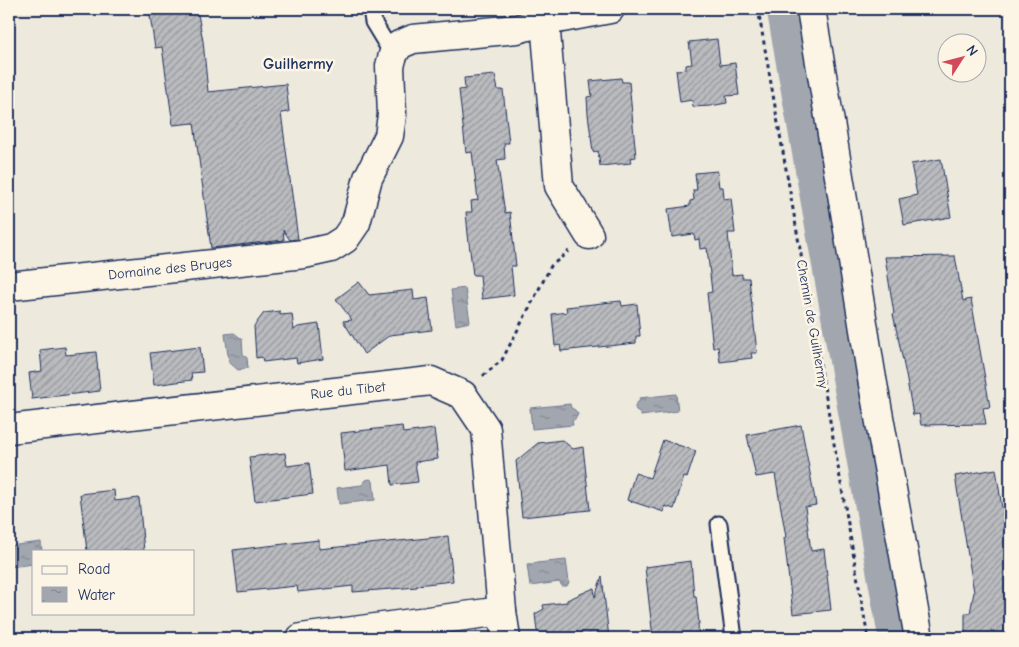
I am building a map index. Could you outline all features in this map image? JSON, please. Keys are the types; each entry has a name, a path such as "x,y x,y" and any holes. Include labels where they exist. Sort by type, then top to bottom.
{"street":[{"path":"393,55 399,45 413,38 517,29 545,15 610,9"},
{"path":"811,9 871,373 919,638"},
{"path":"545,15 559,186 589,235"},
{"name":"Domaine des Bruges","path":"9,286 304,254 331,248 345,239 356,223 368,178 389,136 392,116 390,66 393,55"},
{"name":"Rue du Tibet","path":"9,429 430,381 463,395"},
{"path":"463,395 486,430 506,638"},
{"path":"301,638 502,611"}],"lane":[{"path":"371,9 373,22 393,55"},
{"path":"719,524 734,638"}],"path":[{"name":"Chemin de Guilhermy","path":"758,9 868,638"},
{"path":"463,395 502,360 551,266 589,235"}],"water":[{"path":"465,288 470,322 456,325 451,290"},
{"path":"234,333 242,339 243,354 247,358 248,368 238,370 229,362 225,334"},
{"path":"676,394 678,411 641,416 641,413 635,409 636,404 640,401 639,398"},
{"path":"570,404 571,408 578,414 572,421 573,425 532,429 530,408"},
{"path":"370,479 373,481 375,500 339,504 337,488 362,485 366,480"},
{"path":"41,542 42,550 32,550 32,564 9,567 9,546"},
{"path":"566,560 569,582 567,586 562,586 559,582 530,586 527,564"}],"building":[{"path":"149,9 197,9 203,41 208,92 286,84 289,112 281,113 298,239 290,240 283,230 284,240 211,248 194,123 173,125 162,47 155,48"},
{"path":"717,39 720,65 735,63 739,95 726,96 727,103 710,106 693,107 692,100 680,102 676,70 686,69 686,65 692,64 689,42"},
{"path":"495,75 498,90 503,90 509,143 504,143 505,159 497,160 505,213 510,212 516,266 511,266 514,295 482,299 480,275 473,275 466,212 472,212 471,201 478,200 472,152 466,153 459,90 465,89 464,78"},
{"path":"621,78 622,82 629,82 636,157 630,158 631,163 600,166 598,151 593,152 588,114 587,97 592,96 590,81"},
{"path":"941,159 951,217 904,225 899,199 917,195 911,164"},
{"path":"717,171 719,187 723,187 724,199 731,198 735,233 728,233 732,275 742,274 742,278 749,278 757,353 751,353 752,358 720,362 718,347 713,348 707,293 712,292 707,248 700,249 699,239 695,240 694,234 672,237 668,209 690,206 690,201 694,200 693,190 697,190 695,173"},
{"path":"955,256 963,301 971,299 990,407 983,408 986,424 921,425 919,414 913,415 893,314 885,257"},
{"path":"359,282 369,295 413,290 414,300 428,298 432,330 390,335 364,354 343,321 352,320 336,299"},
{"path":"621,301 622,306 637,304 640,336 636,336 636,343 561,351 560,345 555,346 552,314 567,312 566,307"},
{"path":"280,311 280,315 292,314 294,330 298,327 319,324 323,359 297,363 296,358 263,362 262,357 256,358 254,326 264,313"},
{"path":"65,347 66,355 96,352 100,391 32,399 29,373 42,371 40,350"},
{"path":"200,347 203,372 191,373 192,380 154,385 150,353"},
{"path":"801,425 816,505 805,507 811,551 824,549 831,610 793,614 784,538 786,537 775,474 756,477 747,435"},
{"path":"402,426 403,433 434,429 438,459 415,462 418,482 392,485 390,465 345,471 341,433"},
{"path":"562,440 573,449 583,447 590,510 522,517 516,461 538,443"},
{"path":"663,440 696,451 687,478 684,477 674,509 665,506 664,512 627,500 635,473 650,478"},
{"path":"285,453 287,466 309,463 313,494 255,501 249,457"},
{"path":"996,469 1002,508 1007,508 1010,527 1010,638 965,638 965,613 970,613 974,592 955,476"},
{"path":"114,490 115,501 139,498 144,550 87,550 80,494"},
{"path":"448,536 453,581 417,585 417,587 353,592 353,586 298,592 297,586 238,592 233,550 319,540 319,549"},
{"path":"691,561 699,638 653,638 645,567"},
{"path":"602,576 609,638 549,638 537,631 535,614 544,609 543,605 567,602 567,600 594,588 595,597"}],"waterway":[{"path":"781,9 891,628"}],"district":[{"name":"Guilhermy","path":"298,63"}]}
